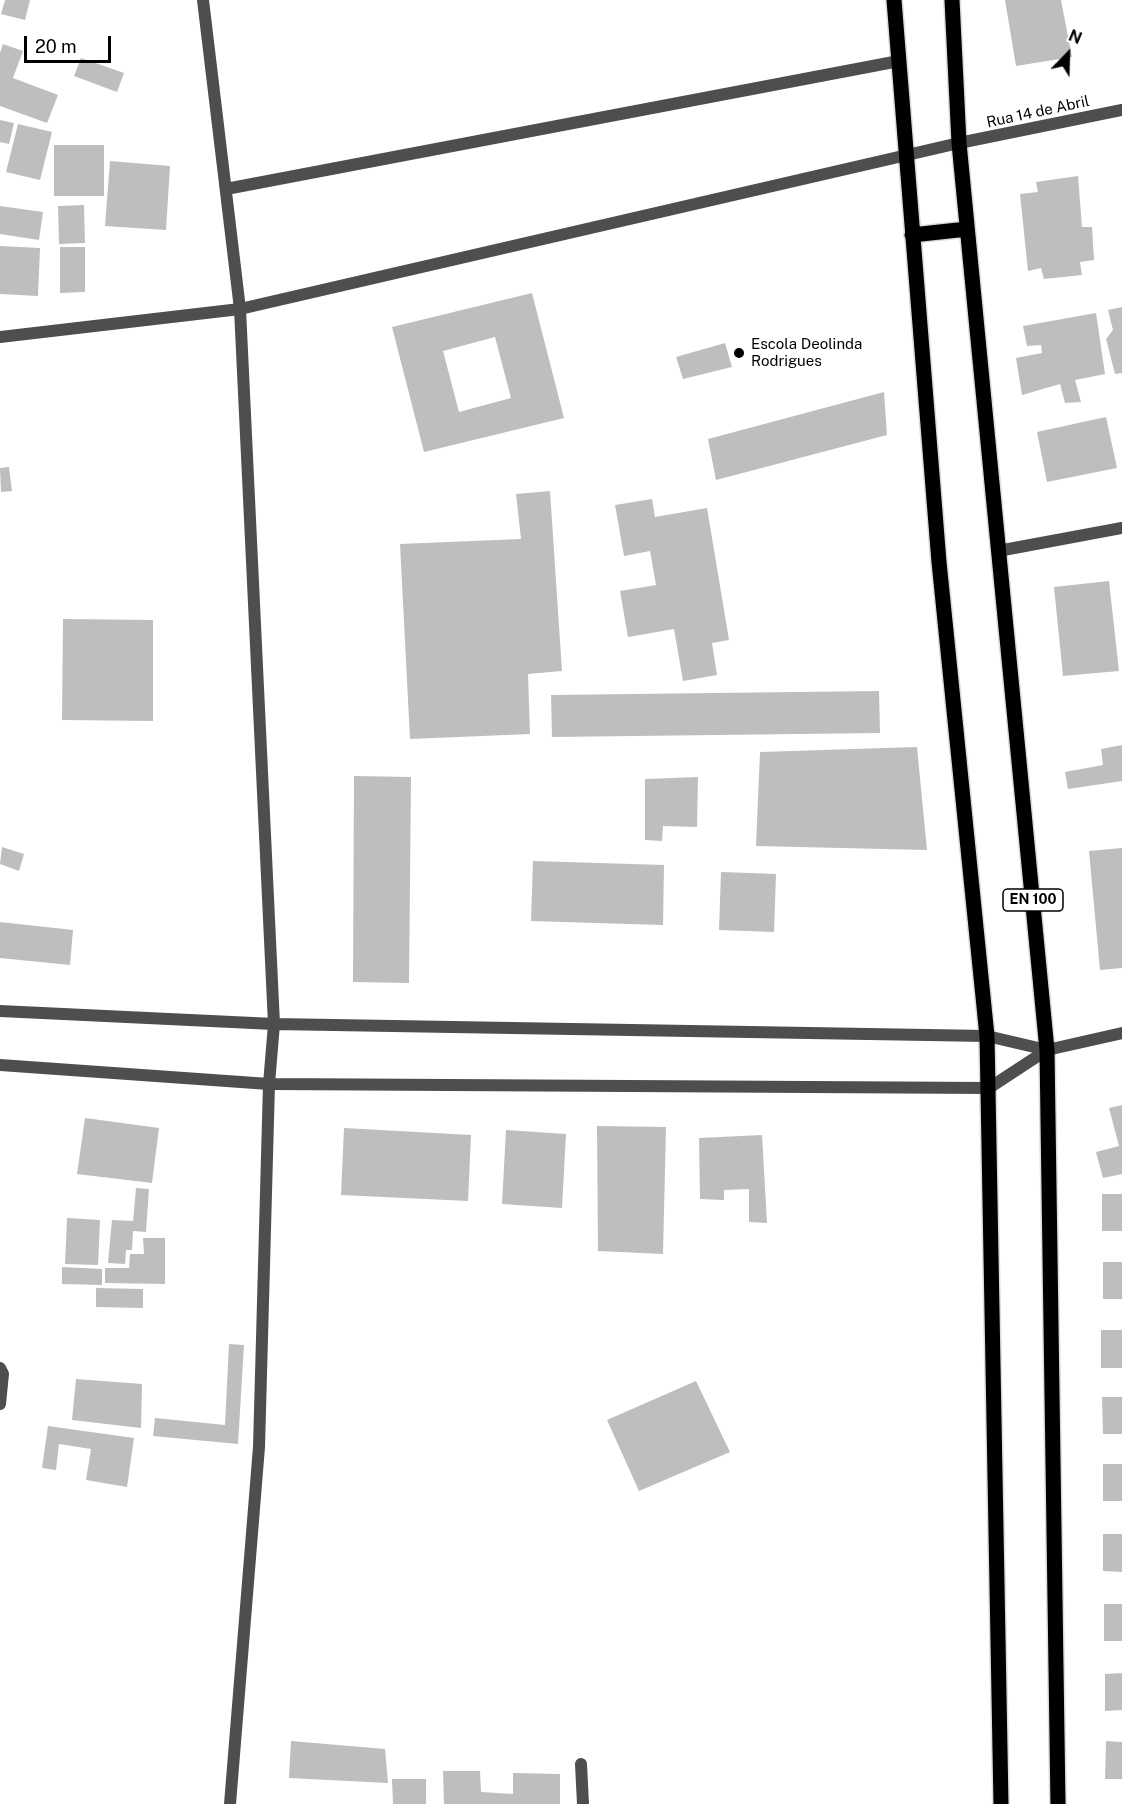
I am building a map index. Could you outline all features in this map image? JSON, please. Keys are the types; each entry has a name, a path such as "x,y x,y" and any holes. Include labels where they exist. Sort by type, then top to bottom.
{"main road":[{"path":"894,0 939,562 987,1036 1001,1804"},
{"name":"EN 100","path":"952,0 959,143 1047,1050 1058,1804"},
{"path":"912,235 967,229"}],"street":[{"path":"203,0 240,309 274,1024 269,1084 259,1447 230,1804"},
{"path":"226,189 899,61"},
{"name":"Rua 14 de Abril","path":"0,337 240,309 959,143 1122,110"},
{"path":"998,552 1122,528"},
{"path":"0,1011 274,1024 987,1036 1047,1050"},
{"path":"0,1065 269,1084 989,1089 1047,1050 1122,1033"},
{"path":"0,1368 3,1374 0,1404"},
{"path":"581,1764 583,1804"}],"building":[{"path":"5,0 30,0 25,20 1,14"},
{"path":"1005,0 1061,0 1072,57 1016,66"},
{"path":"3,44 23,51 13,78 58,95 47,123 0,106 0,53"},
{"path":"81,58 124,73 117,92 74,76"},
{"path":"0,120 14,123 9,144 0,142"},
{"path":"18,124 52,132 40,180 6,172"},
{"path":"54,145 104,145 104,196 54,196"},
{"path":"110,161 170,166 166,230 105,226"},
{"path":"1078,176 1082,227 1092,227 1094,260 1080,262 1082,275 1044,279 1041,268 1028,271 1020,194 1038,192 1036,182"},
{"path":"84,205 85,243 59,244 58,206"},
{"path":"0,206 43,212 39,240 0,234"},
{"path":"0,246 40,248 38,296 0,294"},
{"path":"60,247 85,247 85,292 60,293"},
{"path":"532,293 564,418 424,452 392,327","holes":["495,337 511,398 459,412 443,351"]},
{"path":"1122,307 1122,373 1115,374 1106,339 1113,330 1108,310"},
{"path":"1096,313 1105,374 1075,380 1081,402 1065,403 1060,384 1022,395 1016,358 1042,353 1041,345 1027,346 1023,326"},
{"path":"725,343 732,367 683,379 676,357"},
{"path":"884,392 887,435 716,480 708,439"},
{"path":"1106,417 1117,468 1047,482 1037,432"},
{"path":"9,467 12,491 1,492 0,468"},
{"path":"550,491 562,671 528,674 530,734 410,739 400,544 521,539 516,494"},
{"path":"652,499 655,517 707,508 729,640 712,643 717,675 683,681 674,629 628,637 620,591 656,585 650,551 624,556 615,505"},
{"path":"1109,581 1119,671 1063,676 1054,587"},
{"path":"63,619 153,620 153,721 62,720"},
{"path":"879,691 880,733 552,737 551,695"},
{"path":"1122,745 1122,781 1068,789 1065,772 1103,765 1101,749"},
{"path":"917,747 927,850 756,846 760,752"},
{"path":"354,776 411,777 409,983 353,982"},
{"path":"698,777 697,827 663,826 662,841 645,840 645,779"},
{"path":"2,847 24,854 19,871 0,864"},
{"path":"1122,848 1122,968 1100,970 1089,851"},
{"path":"533,861 664,865 663,925 531,921"},
{"path":"721,872 776,874 774,932 719,930"},
{"path":"0,922 73,930 70,965 0,958"},
{"path":"1122,1105 1122,1174 1103,1178 1096,1152 1119,1146 1109,1108"},
{"path":"85,1118 159,1128 152,1183 77,1174"},
{"path":"597,1126 666,1127 663,1254 598,1251"},
{"path":"344,1128 471,1135 468,1201 341,1195"},
{"path":"506,1130 566,1134 562,1208 502,1204"},
{"path":"762,1135 767,1223 749,1222 749,1189 724,1190 724,1200 700,1199 699,1138"},
{"path":"136,1188 149,1189 146,1232 133,1231 132,1250 126,1250 125,1264 108,1263 112,1220 133,1221"},
{"path":"1102,1194 1122,1194 1122,1231 1102,1231"},
{"path":"67,1218 100,1220 98,1265 65,1264"},
{"path":"143,1238 165,1238 165,1284 105,1283 105,1268 129,1268 130,1254 144,1254"},
{"path":"1103,1262 1122,1262 1122,1299 1103,1299"},
{"path":"62,1267 102,1269 102,1285 62,1284"},
{"path":"96,1288 143,1289 143,1308 96,1307"},
{"path":"1101,1330 1122,1330 1122,1368 1101,1368"},
{"path":"229,1344 244,1345 238,1444 153,1436 155,1418 225,1425"},
{"path":"76,1379 142,1384 141,1428 72,1420"},
{"path":"696,1381 730,1452 639,1491 607,1420"},
{"path":"1102,1397 1122,1397 1122,1434 1103,1434"},
{"path":"48,1426 134,1438 127,1487 86,1480 91,1449 59,1444 56,1470 42,1468"},
{"path":"1103,1464 1122,1464 1122,1501 1103,1501"},
{"path":"1103,1534 1122,1534 1122,1572 1103,1571"},
{"path":"1104,1604 1122,1604 1122,1641 1104,1641"},
{"path":"1122,1673 1122,1710 1105,1711 1105,1674"},
{"path":"291,1741 385,1749 388,1783 289,1778"},
{"path":"1106,1741 1122,1742 1122,1779 1105,1779"},
{"path":"443,1771 480,1771 481,1792 513,1794 513,1773 560,1774 560,1804 444,1804"},
{"path":"392,1779 426,1779 426,1804 393,1804"}],"place":[{"name":"Escola Deolinda Rodrigues","path":"739,353"}]}
